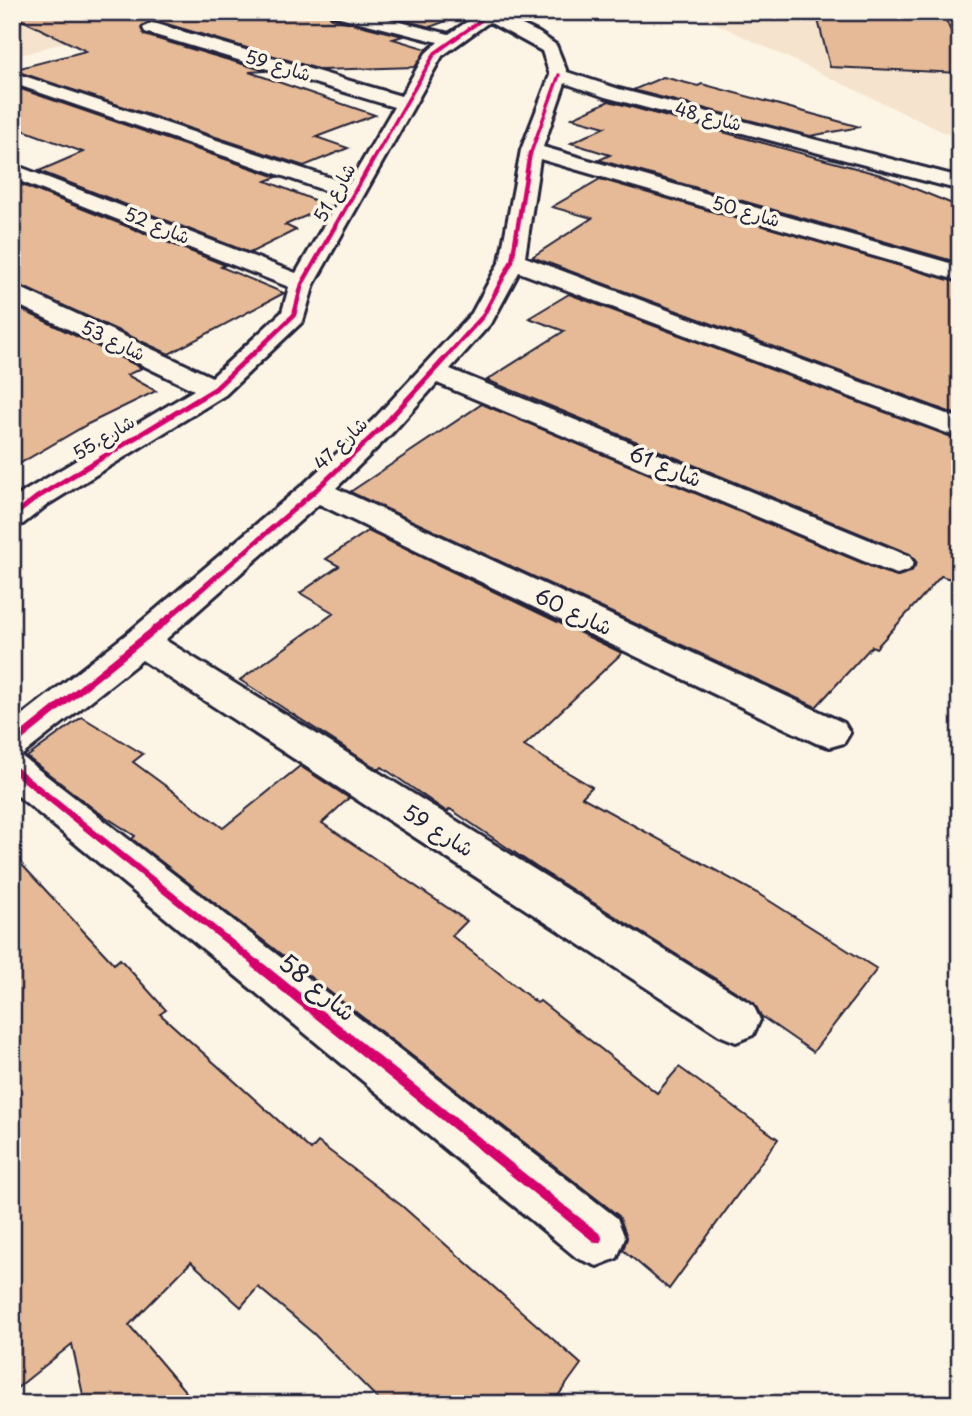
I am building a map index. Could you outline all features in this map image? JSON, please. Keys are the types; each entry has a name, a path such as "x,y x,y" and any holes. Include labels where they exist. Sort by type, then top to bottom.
{"street":[{"path":"338,12 448,39"},
{"path":"484,14 533,37 550,49 559,75"},
{"name":"شارع 51","path":"215,389 294,315 302,285 435,53 448,39 476,26 484,14"},
{"name":"شارع 59","path":"151,29 405,104"},
{"name":"شارع 47","path":"12,744 141,642 316,490 384,425 483,316 512,261 531,150 559,75"},
{"name":"شارع 48","path":"559,75 612,93 960,184"},
{"name":"شارع 51","path":"12,78 353,193"},
{"name":"شارع 50","path":"531,150 960,274"},
{"name":"شارع 52","path":"12,170 302,285"},
{"path":"512,261 960,429"},
{"name":"شارع 53","path":"12,292 215,389"},
{"name":"شارع 61","path":"433,372 897,563"},
{"name":"شارع 55","path":"20,500 215,389"},
{"name":"شارع 60","path":"316,490 830,733"},
{"name":"شارع 59","path":"141,642 736,1020"},
{"name":"شارع 58","path":"12,768 597,1238"}],"shaded area":[{"path":"12,12 163,12 12,58"},
{"path":"692,12 960,12 960,140"}],"building":[{"path":"12,12 328,12 331,18 403,36 393,39 427,49 415,67 321,70 157,21 150,21 142,26 144,35 266,71 249,72 375,115 316,137 348,148 304,166 12,70 86,51 12,15"},
{"path":"371,12 453,12 454,18 430,27"},
{"path":"816,12 942,12 960,50 960,73 830,67"},
{"path":"663,77 698,86 702,84 860,127 810,136 633,90"},
{"path":"12,86 277,177 266,181 329,206 285,225 296,230 250,253 39,171 83,152 12,126"},
{"path":"609,101 881,175 960,207 960,263 599,160 610,155 571,143 605,127 572,118"},
{"path":"600,179 960,283 960,416 532,257 592,218 552,207"},
{"path":"17,183 225,265 221,267 284,293 169,354 12,282 12,185"},
{"path":"569,294 960,440 960,582 941,576 876,648 872,646 816,707 350,492 482,404 884,572 898,576 911,572 917,563 910,554 487,380 564,331 529,318"},
{"path":"12,305 142,368 127,375 156,391 88,424 12,468"},
{"path":"368,531 622,653 524,746 592,787 582,797 757,893 877,969 813,1052 761,1016 754,1003 536,867 450,809 447,812 382,767 379,770 240,680 334,613 300,593 339,566 326,559"},
{"path":"82,717 143,754 133,762 223,828 300,766 349,798 322,823 467,921 452,936 537,1003 540,1001 657,1093 679,1067 778,1139 669,1289 623,1250 627,1237 619,1216 132,839 135,836 95,810 27,757"},
{"path":"12,854 114,964 120,959 166,1010 160,1014 311,1150 318,1142 402,1206 581,1364 552,1404 383,1404 314,1334 258,1287 241,1307 191,1262 129,1325 196,1404 85,1404 72,1344 12,1392"}],"cycle path":[{"path":"12,517 36,498 215,389 294,315 302,284 435,53 480,21 486,15 482,12"},
{"path":"12,744 141,642 316,490 384,425 483,316 512,261 531,150 559,75"},
{"path":"12,768 597,1238"}]}
